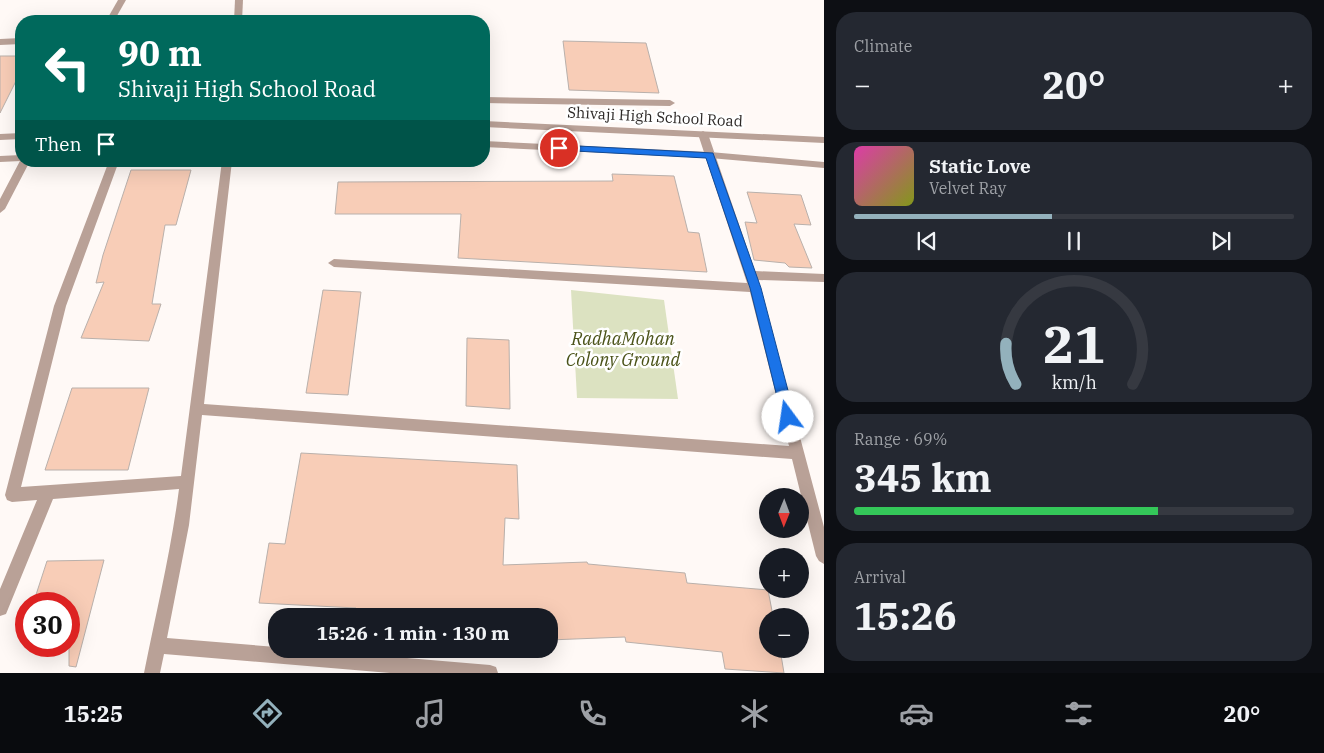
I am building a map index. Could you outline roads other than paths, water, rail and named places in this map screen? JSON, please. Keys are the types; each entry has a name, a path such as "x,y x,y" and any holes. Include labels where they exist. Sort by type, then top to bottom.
{"street":[{"path":"113,15 122,0"},
{"path":"238,15 239,0"},
{"path":"0,42 15,41"},
{"path":"490,100 670,103"},
{"name":"Shivaji High School Road","path":"490,124 824,140"},
{"path":"703,134 756,288 798,453 817,502 824,556"},
{"path":"0,137 15,136"},
{"name":"Shivaji High School Road","path":"490,144 710,155 824,165"},
{"path":"0,159 15,158"},
{"path":"0,209 22,167"},
{"path":"112,167 60,306 6,495 187,482"},
{"path":"152,673 156,645 182,525 226,167"},
{"path":"334,263 756,288"},
{"path":"751,275 824,278"},
{"path":"196,409 798,453"},
{"path":"0,608 48,492"},
{"path":"156,645 446,671 490,673"}],"park label":[{"name":"RadhaMohan Colony Ground","path":"623,349"}]}
